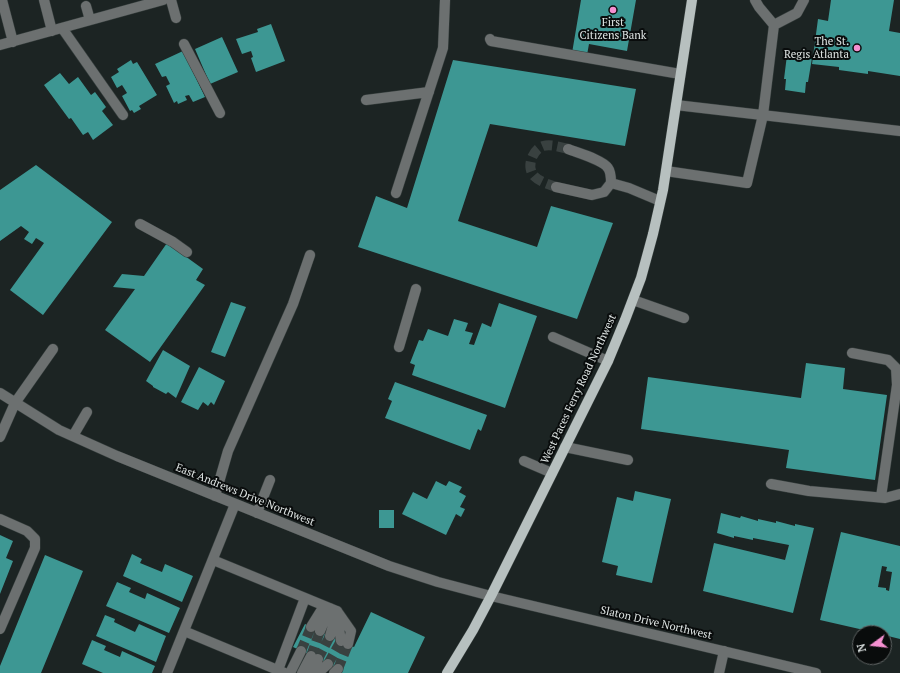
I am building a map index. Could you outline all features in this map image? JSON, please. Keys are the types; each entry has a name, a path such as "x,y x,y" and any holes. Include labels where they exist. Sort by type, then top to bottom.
{"main road":[{"name":"West Paces Ferry Road Northwest","path":"447,673 473,630 491,596 608,361 633,300 641,278 653,234 666,171 692,0"}],"street":[{"path":"2,0 13,42"},
{"path":"44,0 57,29 123,115"},
{"path":"0,46 90,20 134,4 163,0"},
{"path":"172,0 176,18"},
{"path":"396,193 443,48 445,0"},
{"path":"666,171 747,183 763,115 774,25 755,0"},
{"path":"774,25 797,13 804,0"},
{"path":"86,6 90,20"},
{"path":"490,39 491,41 680,74"},
{"path":"184,44 220,113"},
{"path":"366,100 429,92"},
{"path":"676,104 900,131"},
{"path":"556,187 592,194 604,192 612,183 611,174 608,167 601,162 568,149"},
{"path":"612,183 629,188 660,201"},
{"path":"140,224 173,242 187,252"},
{"path":"215,496 228,451 293,304 310,255"},
{"path":"399,347 416,290"},
{"path":"633,300 684,318"},
{"path":"552,337 608,361"},
{"path":"0,437 16,403 53,349"},
{"path":"852,353 888,360 896,368 897,385 881,497"},
{"name":"East Andrews Drive Northwest","path":"0,393 60,430 117,456 389,566 438,582 491,596"},
{"path":"74,436 87,412"},
{"path":"565,447 628,460"},
{"path":"524,461 552,473"},
{"path":"257,513 270,480"},
{"path":"771,484 809,491 885,498 900,494"},
{"path":"167,673 235,504"},
{"path":"0,519 27,531 35,539 35,548 0,629"},
{"path":"212,560 330,608 344,643"},
{"name":"Slaton Drive Northwest","path":"491,596 816,673"},
{"path":"184,631 282,672 305,598"},
{"path":"316,629 330,608"},
{"path":"330,608 330,636"},
{"path":"290,673 301,651"},
{"path":"719,673 724,651"},
{"path":"302,673 315,658 312,673"},
{"path":"318,673 328,664"}],"building":[{"path":"581,0 636,0 627,51 589,44 587,55 572,53"},
{"name":"The St. Regis Atlanta","path":"831,0 894,0 889,31 900,33 900,76 868,71 868,74 839,70 839,67 812,64 818,19 828,21"},
{"path":"271,24 285,61 256,72 251,58 253,57 251,51 242,54 236,39 258,32 257,29"},
{"path":"222,37 238,72 210,84 195,49"},
{"path":"183,51 205,97 193,102 189,95 185,96 187,100 178,104 177,101 174,103 166,86 170,84 166,76 162,77 155,64"},
{"path":"787,55 812,58 805,93 785,90 786,79 784,79"},
{"path":"131,60 133,64 137,62 157,95 139,106 141,109 134,113 132,110 130,111 122,96 127,93 122,85 117,88 111,77 119,72 117,69"},
{"path":"453,60 636,89 625,146 490,124 458,221 537,247 551,206 613,223 577,319 358,247 376,196 407,208"},
{"path":"60,73 69,84 78,77 91,95 95,92 106,107 102,111 113,125 93,140 88,132 83,135 44,85"},
{"path":"36,165 112,222 43,315 10,290 44,243 36,238 32,244 24,239 29,232 21,226 0,241 0,190"},
{"path":"167,243 203,269 196,280 205,285 150,362 105,330 135,289 113,287 122,274 144,276"},
{"path":"231,302 246,307 225,357 211,352"},
{"path":"499,303 537,316 505,408 412,375 415,365 410,363 419,340 423,341 428,329 448,336 454,319 468,323 465,331 473,333 469,344 474,345 482,323 491,327"},
{"path":"163,350 190,366 176,398 168,392 166,394 153,387 146,381"},
{"path":"806,363 845,368 843,389 887,395 875,480 786,468 789,450 641,429 648,377 801,398"},
{"path":"199,367 225,381 214,405 211,402 208,406 203,402 198,410 181,402"},
{"path":"395,382 487,415 481,431 478,429 470,450 385,418 392,401 388,399"},
{"path":"436,481 446,486 449,481 462,487 459,492 466,496 460,507 465,509 461,517 456,514 446,535 402,514 413,492 427,499"},
{"path":"635,491 671,499 652,583 616,575 618,566 602,562 617,497 633,501"},
{"path":"379,510 394,510 394,528 379,528"},
{"path":"721,513 740,518 741,516 758,521 758,519 776,523 776,521 795,526 795,524 814,528 793,613 703,591 714,543 785,560 789,545 753,538 753,540 734,536 734,538 717,533"},
{"path":"841,532 900,546 900,639 892,637 892,625 852,625 852,627 820,620","holes":["882,566 887,567 886,571 892,572 889,591 886,590 886,588 878,587"]},
{"path":"0,535 13,541 6,558 13,561 0,594"},
{"path":"132,554 142,559 140,563 162,572 165,564 193,576 182,602 123,576"},
{"path":"45,555 83,571 41,673 0,673 0,666"},
{"path":"117,582 131,588 129,592 145,599 147,593 180,608 169,633 106,606"},
{"path":"371,612 425,637 408,673 339,673 341,670 293,647 305,624 354,647"},
{"path":"105,615 115,619 114,622 135,632 139,624 166,636 156,662 96,636"},
{"path":"92,640 106,646 104,650 120,657 122,651 155,666 152,673 103,673 82,664"}],"tunnel":[{"path":"556,187 541,181 534,176 530,168 531,159 539,148 546,145 568,149"},
{"path":"301,651 311,627"},
{"path":"311,656 320,631"},
{"path":"318,659 330,636"},
{"path":"328,664 341,641"},
{"path":"338,669 348,644"}],"place":[{"name":"First Citizens Bank","path":"613,10"},
{"name":"The St. Regis Atlanta","path":"857,48"}]}
